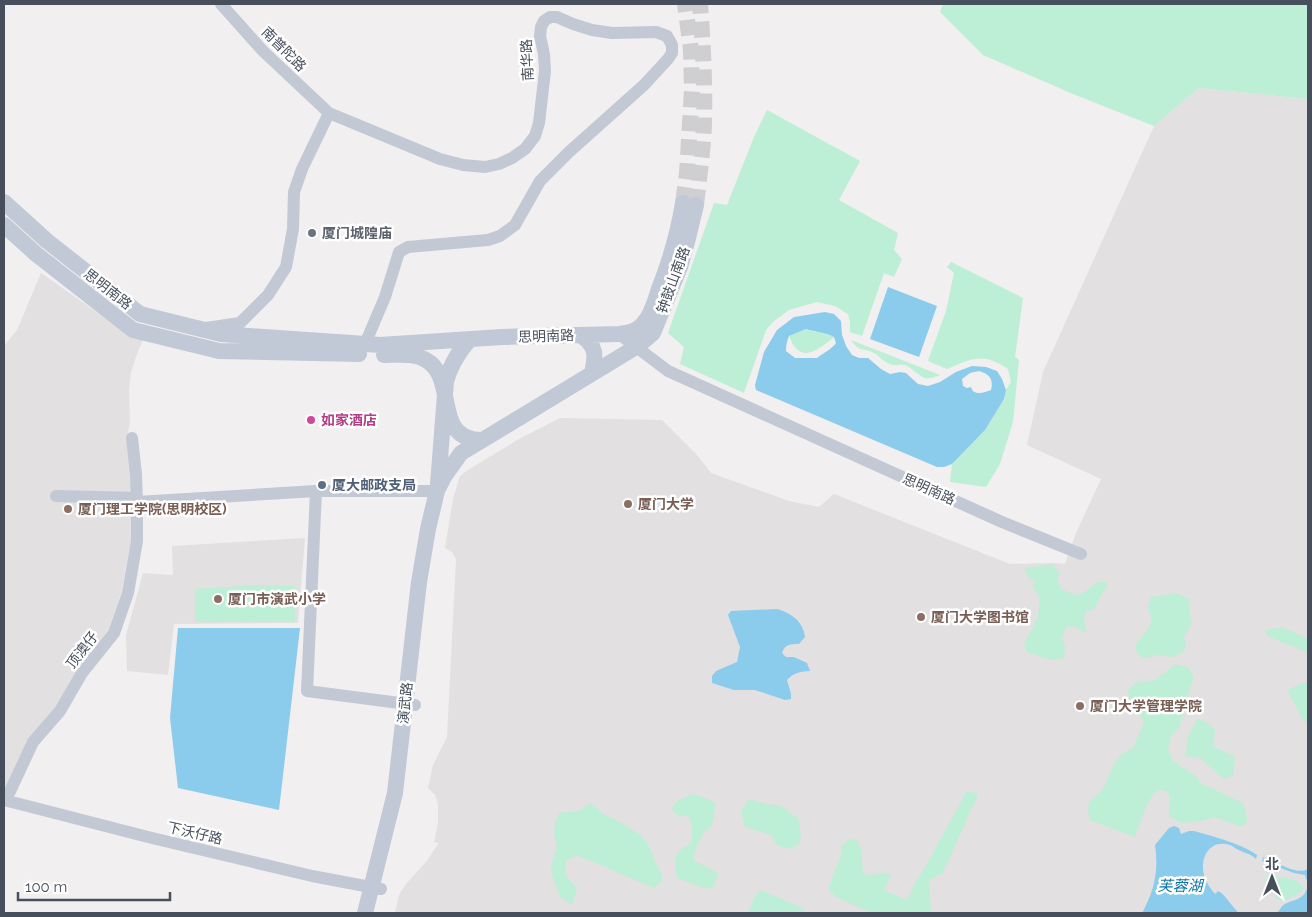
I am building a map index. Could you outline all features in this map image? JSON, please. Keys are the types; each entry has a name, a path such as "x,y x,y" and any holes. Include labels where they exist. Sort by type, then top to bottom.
{"main road":[{"name":"思明南路","path":"4,202 48,242 140,314 221,334 380,345 619,334"},
{"name":"钟鼓山南路","path":"437,491 444,477 461,453 636,347 653,333 680,267 687,242 689,204 652,311 643,324 633,332 619,334"},
{"name":"思明南路","path":"4,226 36,254 133,330 218,351 417,356 427,360 435,367 442,380 444,398"},
{"path":"580,335 588,341 594,350 595,362 592,373"},
{"name":"演武路","path":"365,913 376,888 405,795 410,705 432,553 446,382 452,364 470,340"},
{"path":"444,398 454,427 462,436 470,440 480,440"},
{"name":"演武路","path":"375,913 376,888"}],"street":[{"name":"南普陀路","path":"221,4 263,51 329,113"},
{"name":"南华路","path":"329,113 440,159 485,167 499,164 512,158 525,149 535,136 539,123 545,71 540,36 541,27 544,21 550,17 557,17 592,30 612,33 656,32 667,36 672,45 672,53 668,59 644,85 569,152 540,181 515,225 500,236 488,240 408,246 399,252 385,297 365,344"},
{"path":"201,329 240,323 268,295 286,267 294,229 294,192 302,169 329,113"},
{"name":"思明南路","path":"619,334 668,371 1002,522 1081,554"},
{"name":"顶澳仔","path":"5,800 33,742 60,711 82,673 114,633 128,593 137,541 136,474 132,438"},
{"path":"56,496 137,500 316,491 437,491"},
{"path":"316,491 307,691 410,705"},
{"name":"下沃仔路","path":"5,800 312,876 376,888"}],"shaded area":[{"name":"厦门大学","path":"1199,88 1308,99 1308,913 395,913 399,895 439,843 434,842 438,823 438,804 435,795 428,788 433,765 447,737 456,559 452,552 445,548 453,499 460,476 519,439 560,418 662,420 697,455 711,473 789,501 819,507 834,494 1010,564 1065,564 1076,533 1101,479 1027,445 1043,372 1154,126"},
{"name":"厦门理工学院(思明校区)","path":"41,273 128,334 143,340 131,372 129,389 130,421 127,438 132,478 131,541 122,590 109,629 80,666 57,709 4,795 4,346 17,330"},
{"name":"厦门市演武小学","path":"305,538 298,623 174,624 168,675 127,671 126,635 143,573 173,575 172,546"}],"green space":[{"path":"943,4 1308,4 1308,99 1199,88 1154,126 1073,94 983,55 940,12"},
{"path":"767,110 860,161 839,200 898,233 894,250 902,259 894,277 884,273 862,336 850,332 848,314 835,306 817,302 789,310 773,322 766,330 744,393 680,364 684,347 668,333 714,203 727,205 754,137"},
{"path":"951,262 1023,298 1015,357 1019,360 1013,422 1000,464 986,487 950,482 952,464 985,430 1004,399 1006,390 1011,382 1008,369 992,360 978,358 947,369 928,361 946,311 954,273 947,267"},
{"path":"806,329 815,332 825,332 834,337 821,347 809,353 804,353 793,345 789,336"},
{"path":"851,340 940,375 925,378 905,365 888,363 874,353 859,348"},
{"path":"1052,564 1061,574 1057,578 1061,589 1075,595 1083,593 1098,583 1107,582 1108,586 1095,607 1085,612 1086,633 1074,626 1066,627 1062,638 1065,647 1064,658 1050,659 1026,651 1024,643 1031,632 1039,612 1039,599 1036,590 1032,586 1036,580 1030,580 1024,569"},
{"path":"255,585 295,586 295,622 195,622 195,589"},
{"path":"1176,593 1189,599 1189,612 1192,623 1184,637 1186,644 1184,652 1172,657 1156,655 1147,658 1141,657 1135,650 1136,644 1149,628 1152,619 1148,608 1151,597"},
{"path":"1283,627 1308,639 1308,653 1267,636 1266,630"},
{"path":"1176,664 1189,668 1194,677 1184,705 1179,728 1171,736 1168,750 1173,761 1194,775 1202,784 1243,803 1247,821 1242,827 1214,817 1202,821 1181,823 1169,816 1170,796 1165,790 1156,791 1147,804 1135,837 1090,820 1089,802 1106,784 1112,768 1120,755 1133,748 1144,722 1129,698 1128,691 1135,683 1155,680"},
{"path":"1308,681 1308,725 1287,690"},
{"path":"1197,719 1206,722 1215,729 1213,746 1235,757 1234,775 1224,779 1200,758 1185,756 1188,737"},
{"path":"967,791 977,794 977,798 943,873 929,880 931,913 872,913 838,898 828,890 842,852 841,846 848,840 857,839 861,850 863,873 868,875 888,873 891,875 884,890 907,900"},
{"path":"693,794 715,803 711,827 705,831 698,842 693,860 718,873 714,887 703,888 677,878 676,856 692,842 692,826 688,815 680,817 671,809 678,800"},
{"path":"750,799 781,806 799,820 800,843 790,849 778,846 771,835 745,827 742,809"},
{"path":"591,803 603,814 642,836 662,876 661,882 654,888 577,855 566,861 567,876 577,888 572,905 560,897 551,872 557,847 554,834 555,823 559,813 579,811"},
{"path":"1268,874 1274,874 1278,878 1292,879 1299,882 1304,888 1301,892 1286,900 1278,900 1265,880"},
{"path":"761,890 803,908 805,913 748,913"}],"water":[{"path":"888,287 937,306 919,357 870,339"},
{"path":"825,312 834,314 841,321 842,335 852,355 859,358 868,358 890,374 906,373 918,384 928,386 940,382 956,372 972,366 986,367 997,371 1006,390 1004,399 985,430 952,464 937,467 756,390 755,385 764,352 777,330 794,317","holes":["806,329 830,335 834,337 836,343 817,358 795,358 786,351 788,338","979,371 990,378 992,383 991,390 976,393 971,387 963,386 962,379 970,373"]},
{"path":"777,609 796,618 802,626 805,637 799,644 786,646 782,653 786,657 794,657 807,663 810,671 797,673 787,680 791,699 785,700 755,690 734,690 712,683 712,676 716,671 737,662 740,647 728,615 731,611"},
{"path":"178,628 300,628 279,810 178,788 170,718"},
{"name":"芙蓉湖","path":"1174,826 1179,828 1181,834 1194,831 1235,844 1257,855 1256,859 1229,845 1218,844 1209,850 1204,860 1203,872 1209,886 1215,894 1218,891 1223,895 1239,913 1142,913 1155,881 1155,845 1169,828"},
{"path":"1263,857 1298,871 1308,869 1308,884 1305,875 1294,873 1262,861"},
{"path":"1308,886 1308,913 1277,913 1282,906 1300,898"}],"tunnel":[{"path":"683,203 687,173 692,90 691,50 685,4"},
{"path":"696,205 704,124 704,64 700,4"}],"place":[{"name":"厦门城隍庙","path":"312,233"},
{"name":"如家酒店","path":"311,420"},
{"name":"厦大邮政支局","path":"322,485"},
{"name":"厦门大学","path":"628,504"},
{"name":"厦门理工学院(思明校区)","path":"68,509"},
{"name":"厦门市演武小学","path":"218,599"},
{"name":"厦门大学图书馆","path":"921,617"},
{"name":"厦门大学管理学院","path":"1080,706"}]}
